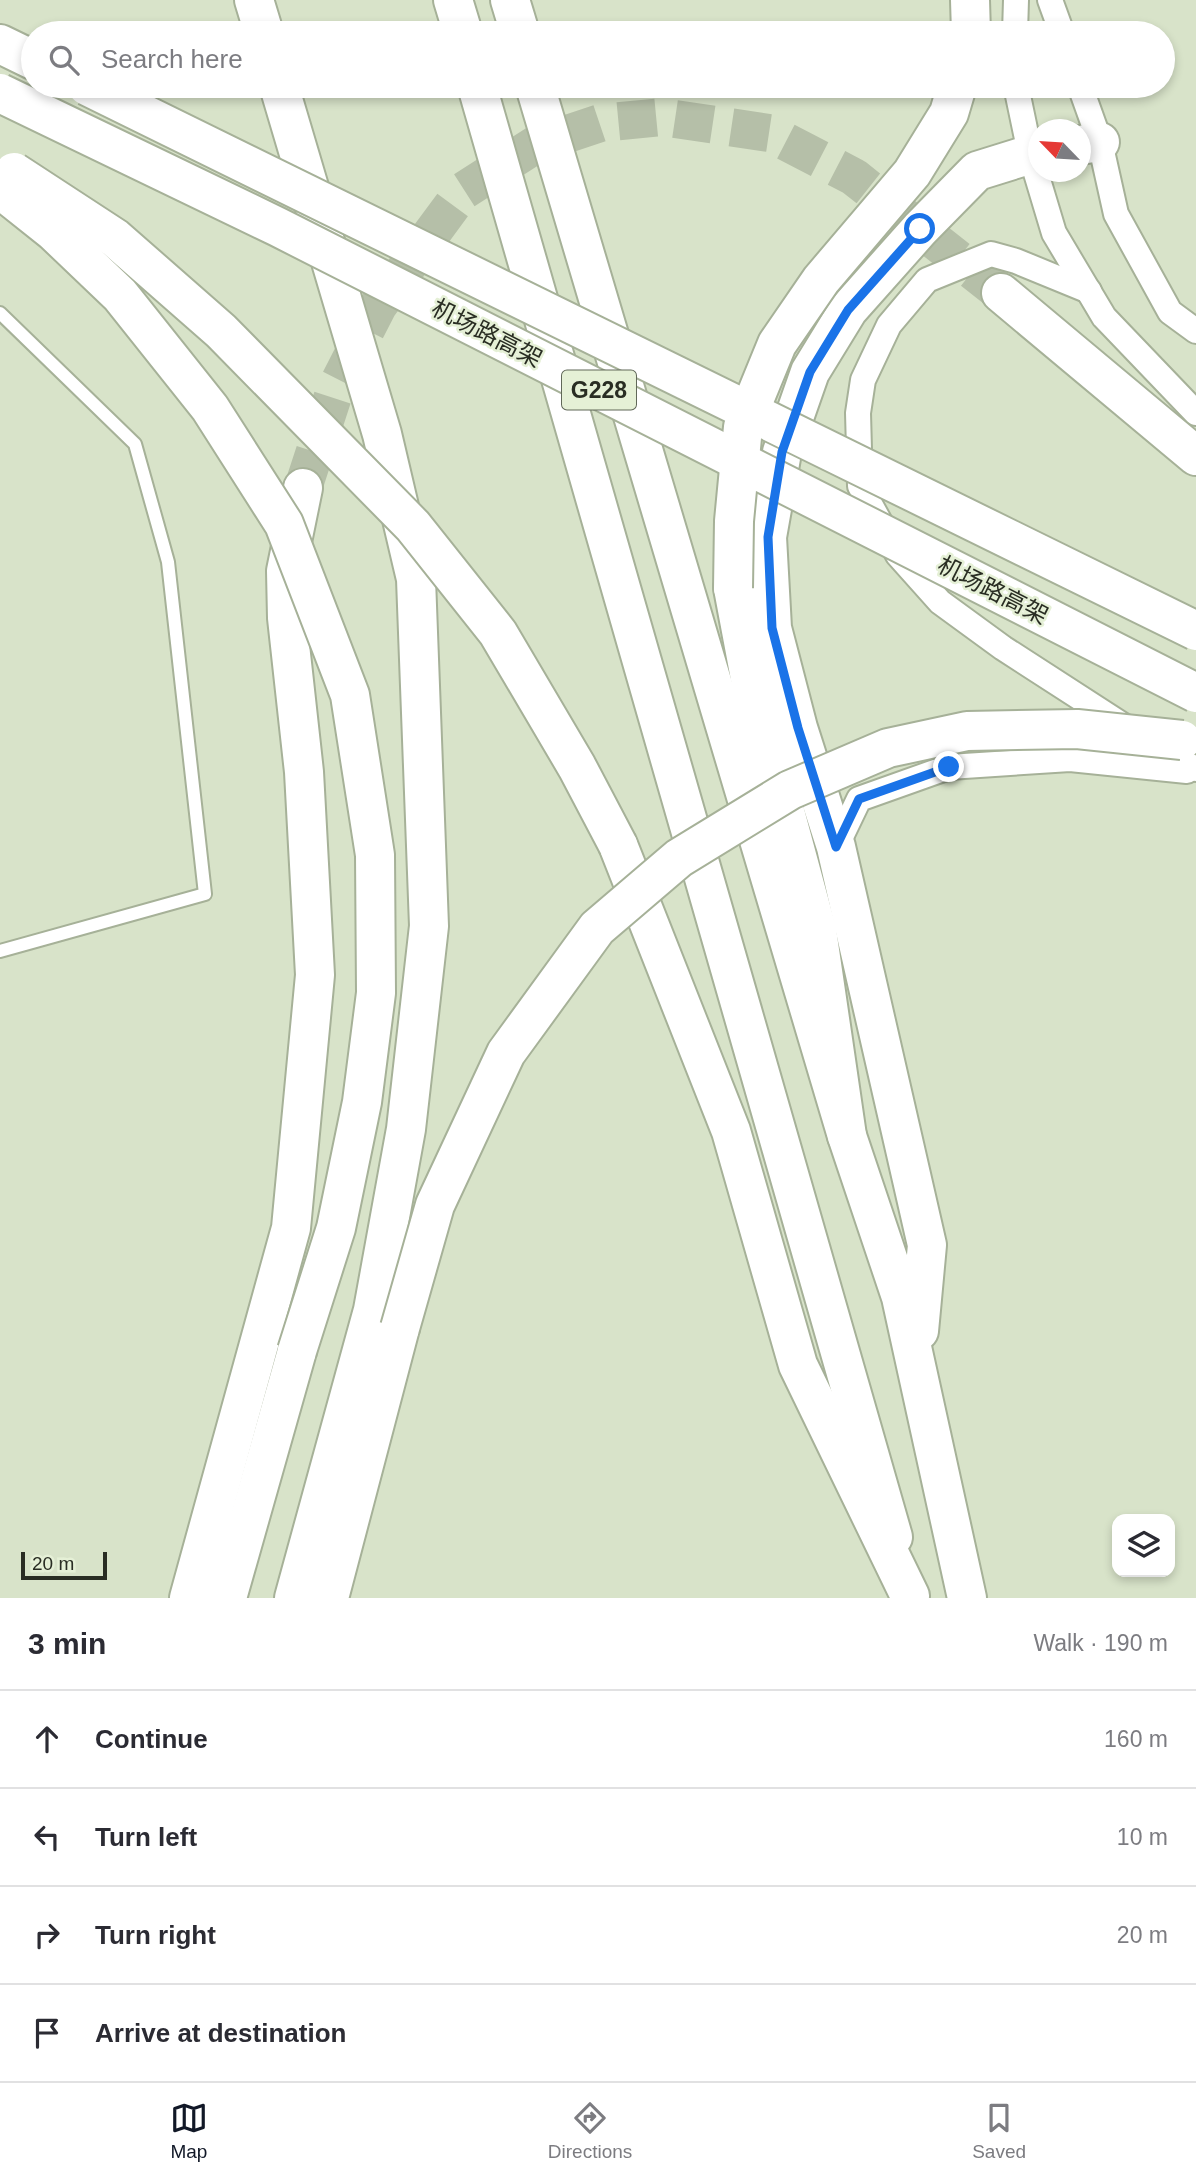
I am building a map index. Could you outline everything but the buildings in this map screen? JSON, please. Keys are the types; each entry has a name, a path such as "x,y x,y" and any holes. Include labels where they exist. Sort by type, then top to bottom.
{"main road":[{"path":"254,0 260,21"},
{"path":"453,0 459,21"},
{"path":"510,0 516,21"},
{"path":"970,0 971,21"},
{"path":"0,44 21,54"},
{"name":"机场路高架","path":"0,93 278,227 1196,693"},
{"name":"机场路高架","path":"111,98 1196,631"},
{"path":"283,98 383,434 416,579 429,926 407,1129 373,1310 294,1598"},
{"path":"480,98 910,1597"},
{"path":"539,98 847,1136 901,1297 967,1598"},
{"path":"847,1136 817,930 752,689 733,588 734,521 743,427 777,344 821,280 912,173 949,113 953,98"},
{"path":"916,1365 927,1245 836,847 798,728 772,628 768,537 782,452 810,372 848,310 920,229 977,171 1028,154"},
{"path":"0,163 114,237 221,331 413,526 498,633 577,767 618,845 731,1131 798,1365 910,1597"},
{"path":"0,189 54,232 120,295 210,408 284,524 350,695 375,855 376,993 362,1102 336,1228 297,1351 227,1598"},
{"path":"1000,293 1196,456"},
{"path":"189,1598 291,1228 315,975 304,772 287,618 286,572 303,488"},
{"path":"329,1598 435,1205 506,1054 597,928 679,858 790,790 888,748 967,732 1077,729 1192,756"}],"street":[{"path":"1015,21 1016,0"},
{"path":"1050,0 1058,21"},
{"path":"1019,98 1028,130"},
{"path":"1082,98 1086,119"},
{"path":"1091,146 1116,214 1170,312 1196,331"},
{"path":"1041,182 1054,233 1104,317 1196,413"},
{"path":"1088,290 1016,261 991,254 927,280 889,325 863,380 858,413 860,486 898,555 940,602 1015,656 1164,752 1192,756"},
{"path":"836,847 859,799 949,767 1192,756"}],"lane":[{"path":"0,313 135,444 168,562 205,894 0,951"}],"tunnel":[{"path":"303,488 335,390 378,306 463,191 535,145 600,123 662,117 769,133 854,177 1001,293"}],"route":[{"path":"920,229 848,310 810,372 782,452 768,537 772,628 798,728 836,847 859,799 949,767"}]}
